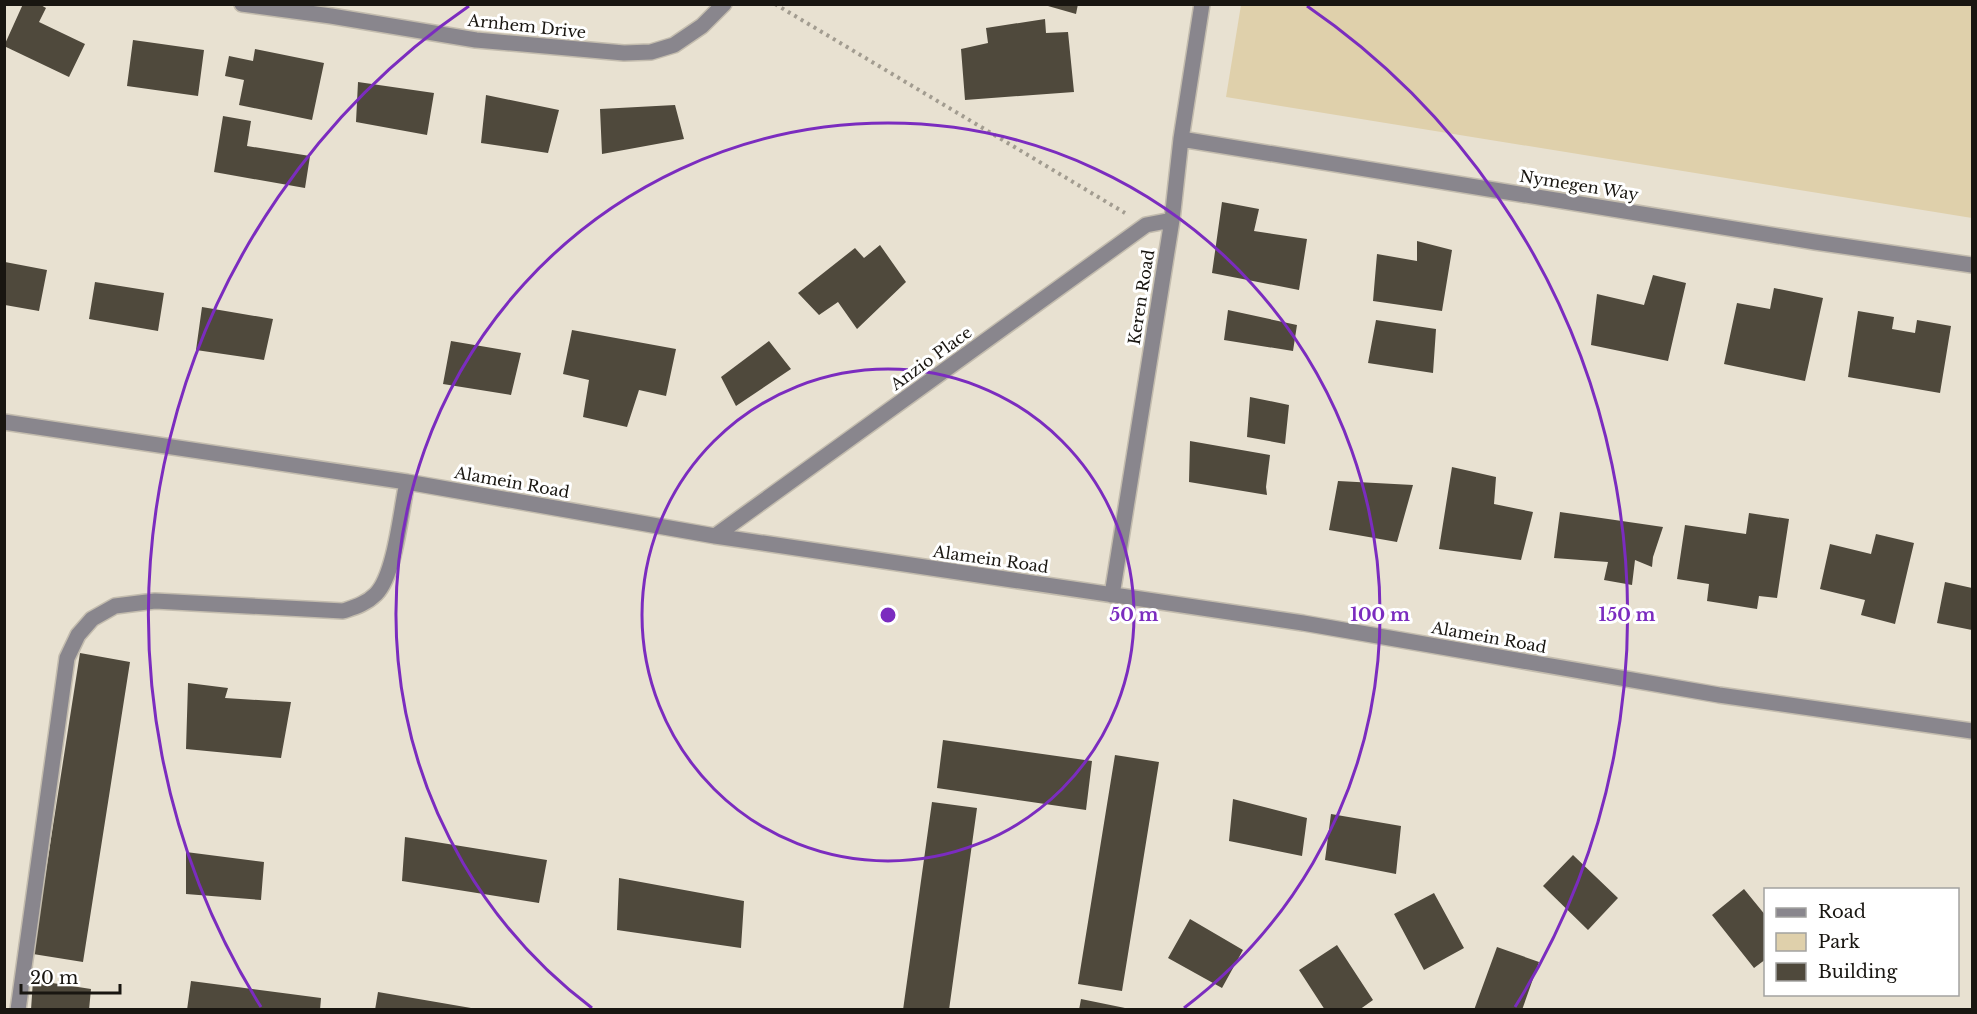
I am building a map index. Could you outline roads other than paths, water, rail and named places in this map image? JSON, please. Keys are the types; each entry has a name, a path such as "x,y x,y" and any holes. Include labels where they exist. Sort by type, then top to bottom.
{"street":[{"name":"Arnhem Drive","path":"242,4 476,40 624,53 651,52 674,45 702,26 724,4"},
{"name":"Keren Road","path":"1112,595 1172,220 1180,139 1202,4"},
{"name":"Nymegen Way","path":"1180,139 1815,242 1972,265"},
{"name":"Anzio Place","path":"715,536 1146,225 1172,220"},
{"name":"Alamein Road","path":"4,422 407,482 715,536 1303,623 1719,695 1972,730"},
{"path":"18,1010 67,658 78,635 92,619 115,606 155,601 343,611 363,605 377,593 389,573 407,482"}]}
